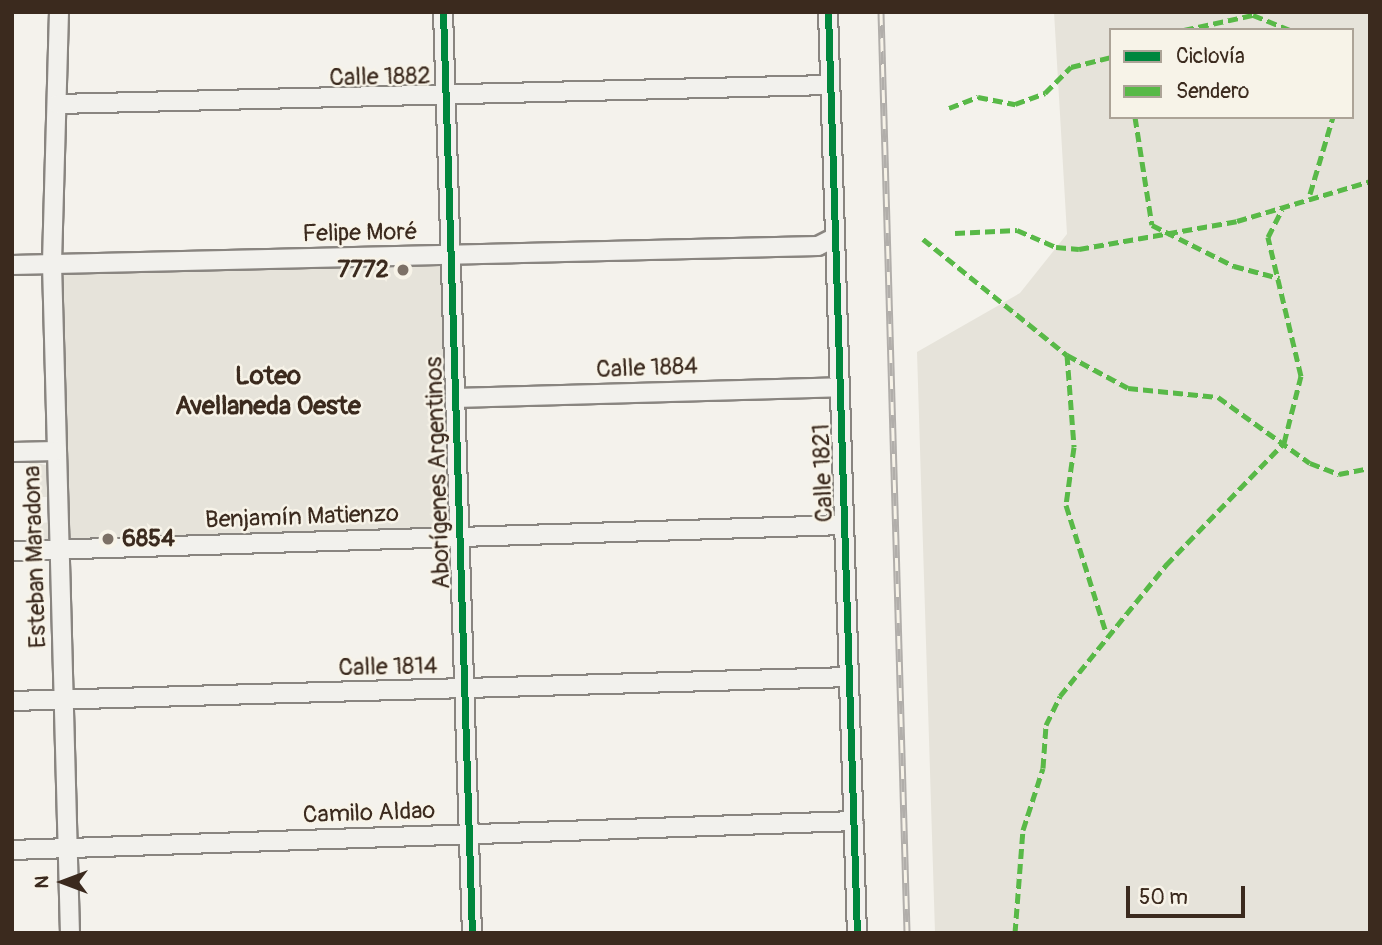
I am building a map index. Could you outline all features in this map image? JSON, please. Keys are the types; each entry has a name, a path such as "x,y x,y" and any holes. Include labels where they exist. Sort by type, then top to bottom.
{"street":[{"name":"Esteban Maradona","path":"59,12 52,264 70,933"},
{"name":"Aborígenes Argentinos","path":"443,12 472,933"},
{"name":"Calle 1821","path":"828,12 832,239 840,387 857,933"},
{"name":"Calle 1882","path":"57,104 830,85"},
{"name":"Felipe Moré","path":"12,265 818,246 832,239"},
{"name":"Calle 1884","path":"455,398 840,387"},
{"path":"12,452 57,452"},
{"name":"Benjamín Matienzo","path":"12,551 844,525"},
{"name":"Calle 1814","path":"12,701 849,677"},
{"name":"Camilo Aldao","path":"12,850 854,821"}],"shaded area":[{"path":"1054,12 1370,12 1370,933 935,933 917,352 1020,293 1067,234"},
{"path":"450,255 460,537 62,551 52,269"},
{"path":"26,461 51,466 51,497 40,497 39,472"},
{"path":"52,522 48,540 28,545 41,523"}],"railway":[{"path":"881,12 907,933"}],"marked path":[{"path":"1193,28 1253,15 1285,28"},
{"path":"949,108 978,97 1015,104 1045,93 1071,67 1109,58"},
{"path":"1135,119 1152,225 1234,266 1279,278"},
{"path":"1310,194 1332,119"},
{"path":"955,233 1017,230 1056,247 1079,249 1237,221 1370,181"},
{"path":"1015,933 1023,830 1043,768 1046,725 1060,696 1166,565 1284,443 1301,376 1268,237 1282,209"},
{"path":"923,239 1067,355 1074,447 1066,505 1106,633"},
{"path":"1067,355 1128,388 1218,397 1310,463 1339,474 1370,468"}],"cycle path":[{"path":"443,12 472,933"},
{"path":"828,12 857,933"}],"place":[{"name":"7772","path":"403,270"},
{"name":"6854","path":"108,539"}],"district":[{"name":"Loteo Avellaneda Oeste","path":"268,392"}]}
